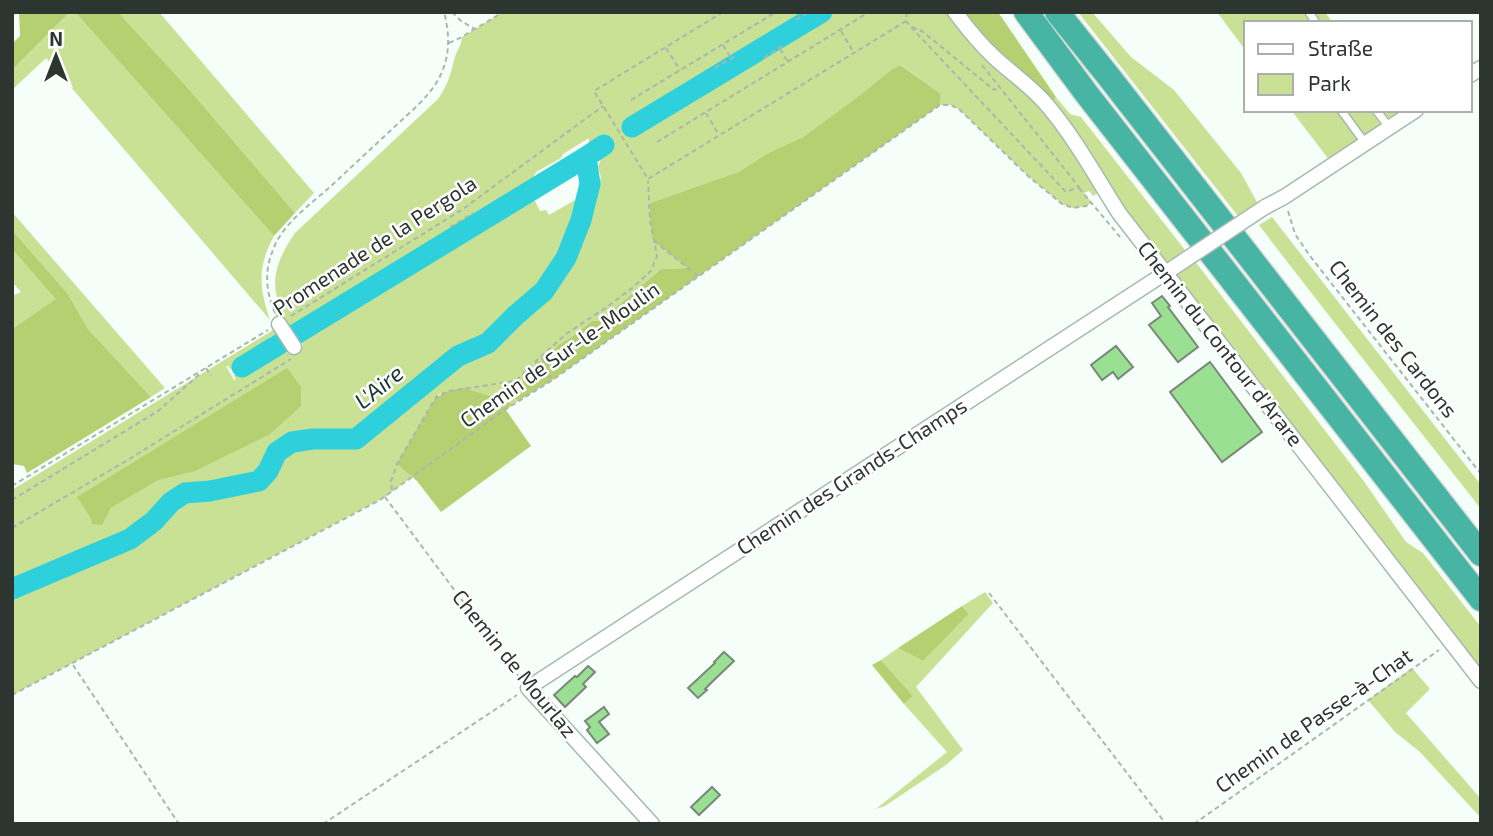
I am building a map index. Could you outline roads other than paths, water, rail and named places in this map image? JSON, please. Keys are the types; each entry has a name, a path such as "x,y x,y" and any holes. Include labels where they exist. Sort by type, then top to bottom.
{"highway":[{"path":"1026,12 1086,93 1481,599"},
{"path":"1057,12 1481,554"}],"street":[{"name":"Chemin du Contour d'Arare","path":"955,12 982,45 1047,105 1069,134 1119,213 1170,269 1481,681"},
{"path":"1366,144 1410,112"},
{"name":"Chemin des Grands-Champs","path":"528,688 1265,207 1366,144"},
{"path":"281,327 294,347"},
{"name":"Chemin de Mourlaz","path":"528,688 652,824"}],"lane":[{"path":"1342,112 1366,144"},
{"path":"1377,112 1389,128"}],"waterway":[{"name":"L'Aire","path":"632,127 822,12"},
{"name":"L'Aire","path":"12,589 130,539 185,493 259,481 268,471 277,452 292,442 356,439 458,356 488,343 544,291 566,258 581,220 590,184 586,157 604,145"},
{"path":"242,367 586,157"}]}
